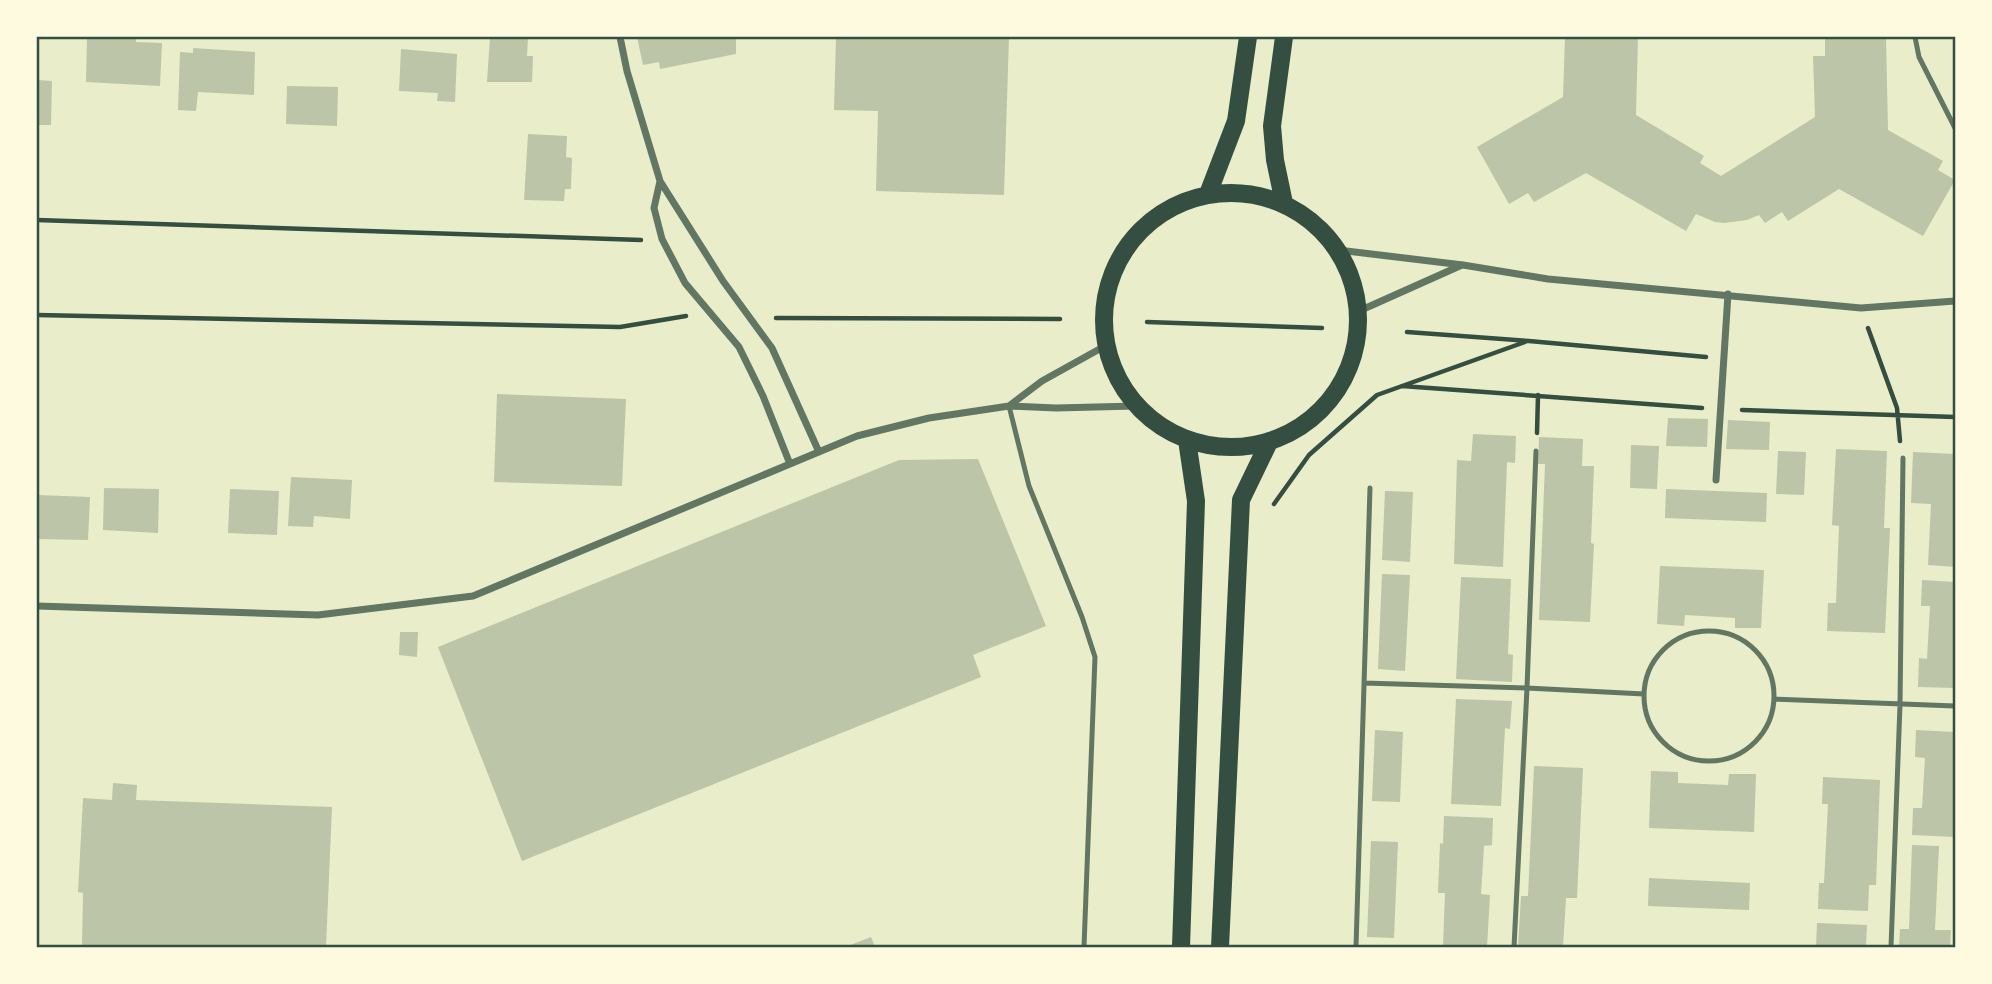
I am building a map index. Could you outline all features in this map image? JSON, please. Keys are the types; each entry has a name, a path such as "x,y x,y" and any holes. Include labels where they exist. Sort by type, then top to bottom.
{"main road":[{"path":"1209,194 1236,121 1248,37"},
{"path":"1284,37 1272,126 1275,160 1284,204"},
{"path":"1228,192 1247,193 1284,204 1314,223 1338,250 1352,279 1359,311 1356,345 1345,377 1326,405 1300,428 1269,442 1242,447 1214,447 1187,440 1160,426 1136,406 1116,378 1105,346 1103,305 1115,267 1137,232 1170,208 1209,194 1228,192"},
{"path":"1181,947 1196,502 1187,440"},
{"path":"1220,947 1241,500 1269,442"}],"street":[{"path":"620,37 626,71 660,181 723,281 772,348 819,452"},
{"path":"660,181 654,208 662,239 685,283 739,347 763,396 790,464"},
{"path":"1338,250 1463,265 1548,279 1861,308 1955,301"},
{"path":"1359,311 1463,265"},
{"path":"1716,480 1728,294"},
{"path":"1009,406 1042,381 1105,346"},
{"path":"37,606 318,615 473,596 857,436 929,418 1009,406 1136,406"}],"lane":[{"path":"1915,37 1919,57 1955,128"},
{"path":"1009,406 1029,486 1095,657 1084,947"},
{"path":"1514,947 1536,450"},
{"path":"1891,947 1900,705 1903,458"},
{"path":"1356,947 1370,488"},
{"path":"1702,631 1721,632 1738,638 1754,649 1765,663 1772,681 1774,699 1770,719 1760,737 1745,751 1727,759 1706,762 1686,757 1668,747 1650,723 1644,694 1647,676 1655,659 1668,646 1684,636 1702,631"},
{"path":"1364,684 1644,694"},
{"path":"1774,699 1955,706"}],"path":[{"path":"37,220 647,240"},
{"path":"1861,308 1898,415 1903,458"},
{"path":"37,315 620,327 710,312"},
{"path":"751,317 1060,319"},
{"path":"1147,322 1322,328"},
{"path":"1407,332 1709,358"},
{"path":"1274,504 1309,455 1377,395 1529,341"},
{"path":"1402,386 1720,410 1955,417"},
{"path":"1536,450 1538,396"}],"building":[{"path":"87,37 136,38 136,42 162,43 160,86 86,82"},
{"path":"490,37 528,37 527,56 533,56 532,82 487,82"},
{"path":"637,37 736,37 736,54 660,69 659,62 643,65"},
{"path":"836,37 1009,37 1004,195 876,191 878,111 834,110"},
{"path":"1565,37 1638,37 1636,115 1704,156 1700,163 1721,176 1815,117 1813,56 1825,56 1825,37 1886,37 1888,130 1943,161 1938,170 1955,180 1923,236 1839,189 1788,221 1782,212 1765,223 1759,215 1747,220 1724,223 1696,214 1686,231 1586,173 1534,202 1528,193 1509,204 1477,147 1563,97"},
{"path":"193,48 255,52 254,95 198,92 196,111 178,110 180,52 193,53"},
{"path":"401,49 457,54 455,102 437,101 438,93 399,91"},
{"path":"37,80 52,81 51,125 37,125"},
{"path":"287,86 338,87 337,126 286,124"},
{"path":"528,134 567,136 566,157 572,158 571,189 565,189 564,201 524,200"},
{"path":"497,394 626,399 622,486 494,482"},
{"path":"1668,418 1708,419 1707,447 1666,446"},
{"path":"1728,420 1770,422 1769,450 1726,449"},
{"path":"1473,434 1516,436 1515,463 1507,462 1503,567 1454,564 1457,460 1471,461"},
{"path":"1539,437 1583,439 1582,466 1594,466 1590,622 1539,620 1545,464 1538,464"},
{"path":"1631,445 1659,446 1657,489 1630,488"},
{"path":"1836,449 1887,451 1884,528 1890,528 1885,633 1827,631 1828,603 1836,603 1839,526 1832,525"},
{"path":"1778,451 1806,452 1804,495 1776,494"},
{"path":"1913,452 1955,454 1955,567 1928,565 1931,504 1911,503"},
{"path":"978,459 1046,626 973,655 981,677 522,861 438,647 899,460"},
{"path":"291,477 352,480 350,519 314,516 313,527 288,526"},
{"path":"104,488 159,489 158,533 103,530"},
{"path":"230,489 279,491 277,535 228,533"},
{"path":"1666,489 1767,493 1766,522 1665,518"},
{"path":"1385,491 1413,492 1410,562 1382,560"},
{"path":"37,495 90,497 88,540 37,539"},
{"path":"1660,566 1764,570 1761,628 1735,628 1735,618 1685,615 1684,626 1657,624"},
{"path":"1382,574 1410,575 1405,671 1378,669"},
{"path":"1461,577 1511,579 1508,654 1513,655 1512,682 1456,679"},
{"path":"1922,580 1955,582 1955,688 1918,687 1919,658 1927,659 1930,606 1921,606"},
{"path":"400,632 418,632 417,657 399,655"},
{"path":"1456,699 1512,701 1510,729 1505,728 1501,806 1451,804"},
{"path":"1375,730 1403,732 1400,802 1372,801"},
{"path":"1916,730 1955,732 1955,837 1912,835 1913,808 1922,808 1925,758 1915,757"},
{"path":"1534,766 1583,768 1577,898 1566,898 1563,947 1518,947 1521,896 1528,896"},
{"path":"1651,771 1678,772 1678,783 1728,785 1729,774 1756,774 1754,832 1649,828"},
{"path":"1823,777 1880,780 1876,885 1869,885 1868,911 1818,909 1819,883 1824,883 1828,804 1822,804"},
{"path":"113,783 137,785 136,800 332,807 326,947 82,947 83,893 78,892 83,798 112,800"},
{"path":"1444,816 1493,818 1492,845 1484,846 1481,894 1490,895 1487,947 1443,946 1445,893 1438,893"},
{"path":"1371,841 1398,842 1394,938 1367,937"},
{"path":"1912,845 1939,846 1935,930 1951,930 1950,947 1899,947 1900,929 1909,929"},
{"path":"1649,878 1750,883 1749,910 1648,906"},
{"path":"1817,923 1867,925 1866,947 1816,947"},
{"path":"871,937 875,947 845,947"}]}
